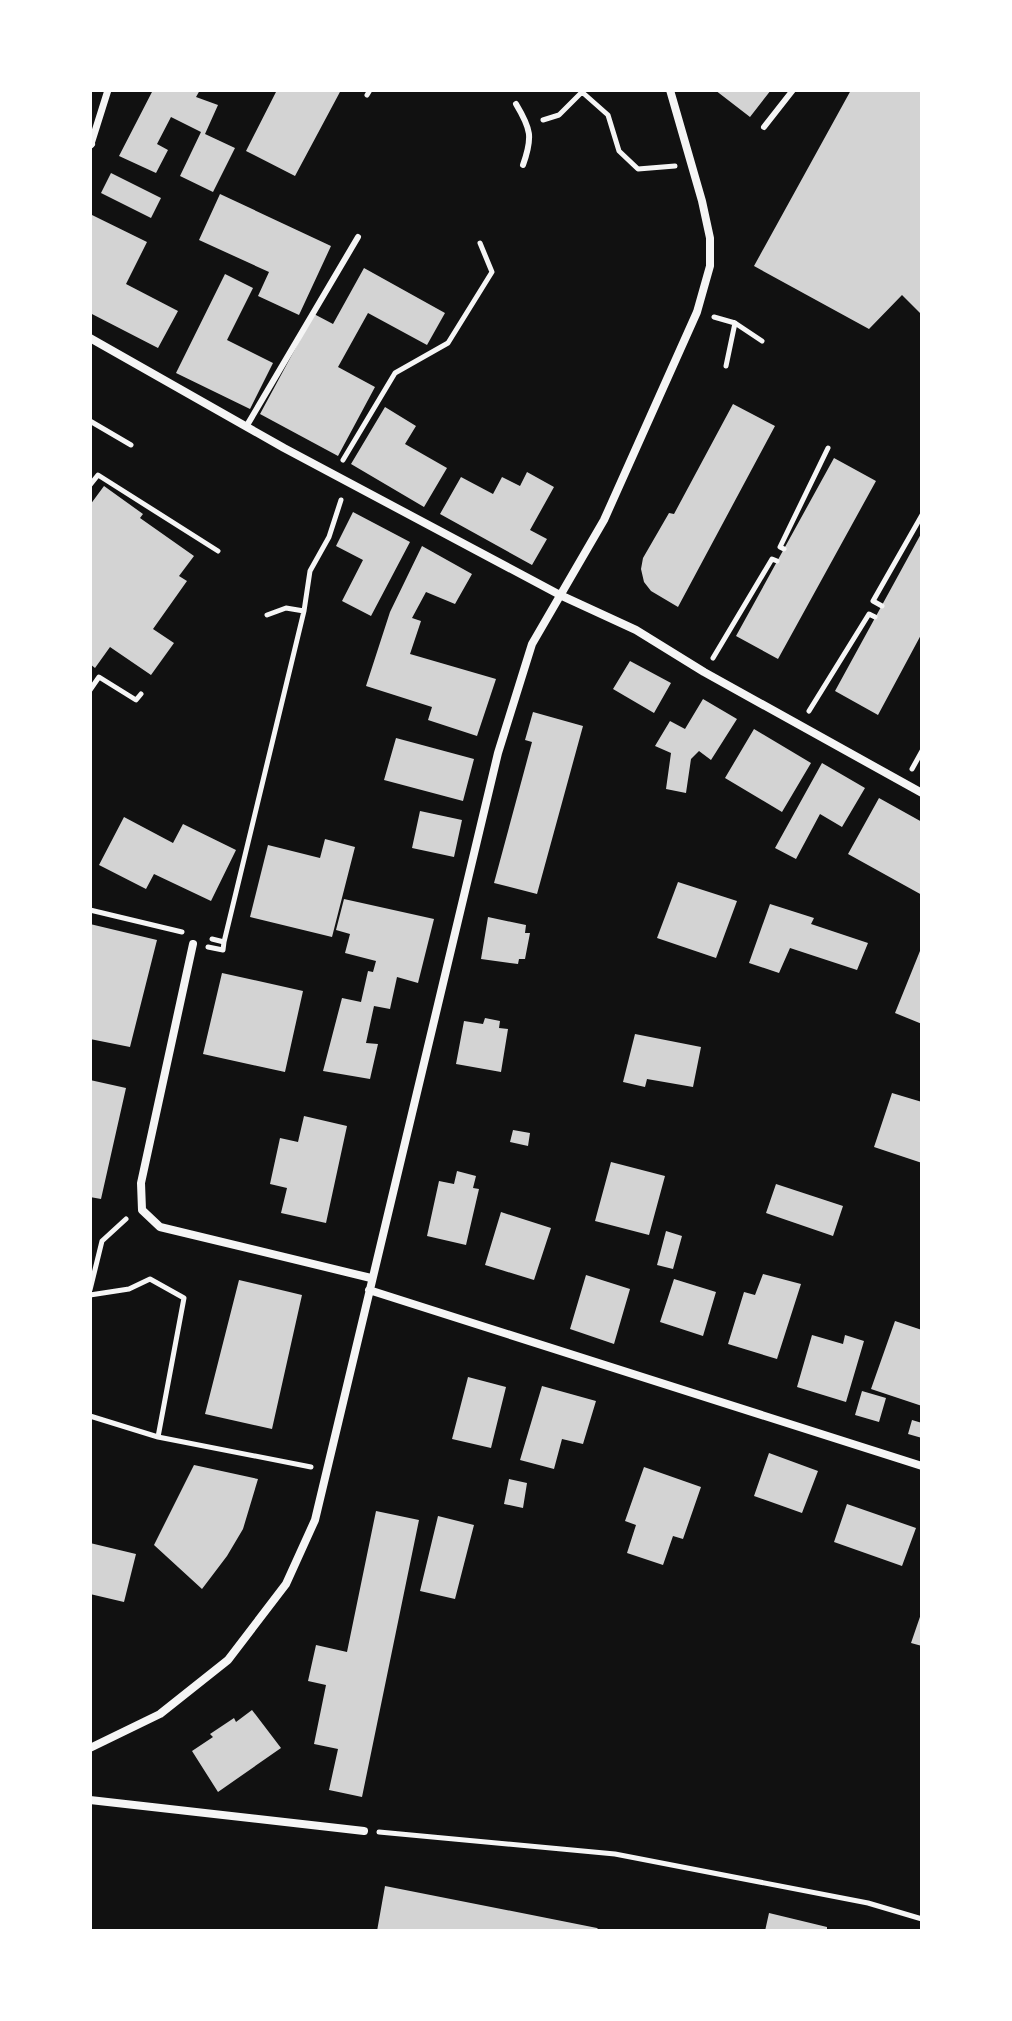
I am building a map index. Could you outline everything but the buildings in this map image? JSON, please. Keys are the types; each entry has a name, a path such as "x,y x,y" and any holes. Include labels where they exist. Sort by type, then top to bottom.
{"street":[{"path":"90,144 108,90"},
{"path":"90,1748 160,1714 228,1660 286,1584 315,1520 498,753 532,644 604,520 697,312 710,266 710,238 670,90"},
{"path":"90,338 346,481 560,595 636,630 704,672 922,793"},
{"path":"194,940 141,1183 142,1210 160,1227 371,1278"},
{"path":"369,1290 922,1466"},
{"path":"90,1800 364,1831"}],"lane":[{"path":"764,127 793,90"},
{"path":"516,104 528,125 531,144 523,165"},
{"path":"246,427 358,237"}],"path":[{"path":"528,125 559,115 583,91 608,115 619,151 638,169 692,165"},
{"path":"334,474 395,373 448,343 492,272 480,243"},
{"path":"697,312 735,323 762,341"},
{"path":"726,366 735,323"},
{"path":"90,421 131,445"},
{"path":"784,549 780,547 828,448"},
{"path":"90,485 98,475 218,551"},
{"path":"209,939 224,942 304,611 310,571 329,537 346,481"},
{"path":"882,606 873,601 922,515"},
{"path":"704,672 772,559 777,561"},
{"path":"267,615 286,608 304,611"},
{"path":"800,726 869,614 875,617"},
{"path":"90,690 99,677 136,700 141,694"},
{"path":"90,910 194,940"},
{"path":"120,1222 102,1241 90,1292 129,1289 150,1279 184,1298 158,1437"},
{"path":"90,1416 158,1437 328,1470"},
{"path":"364,1831 615,1854 868,1903 922,1919"}]}
